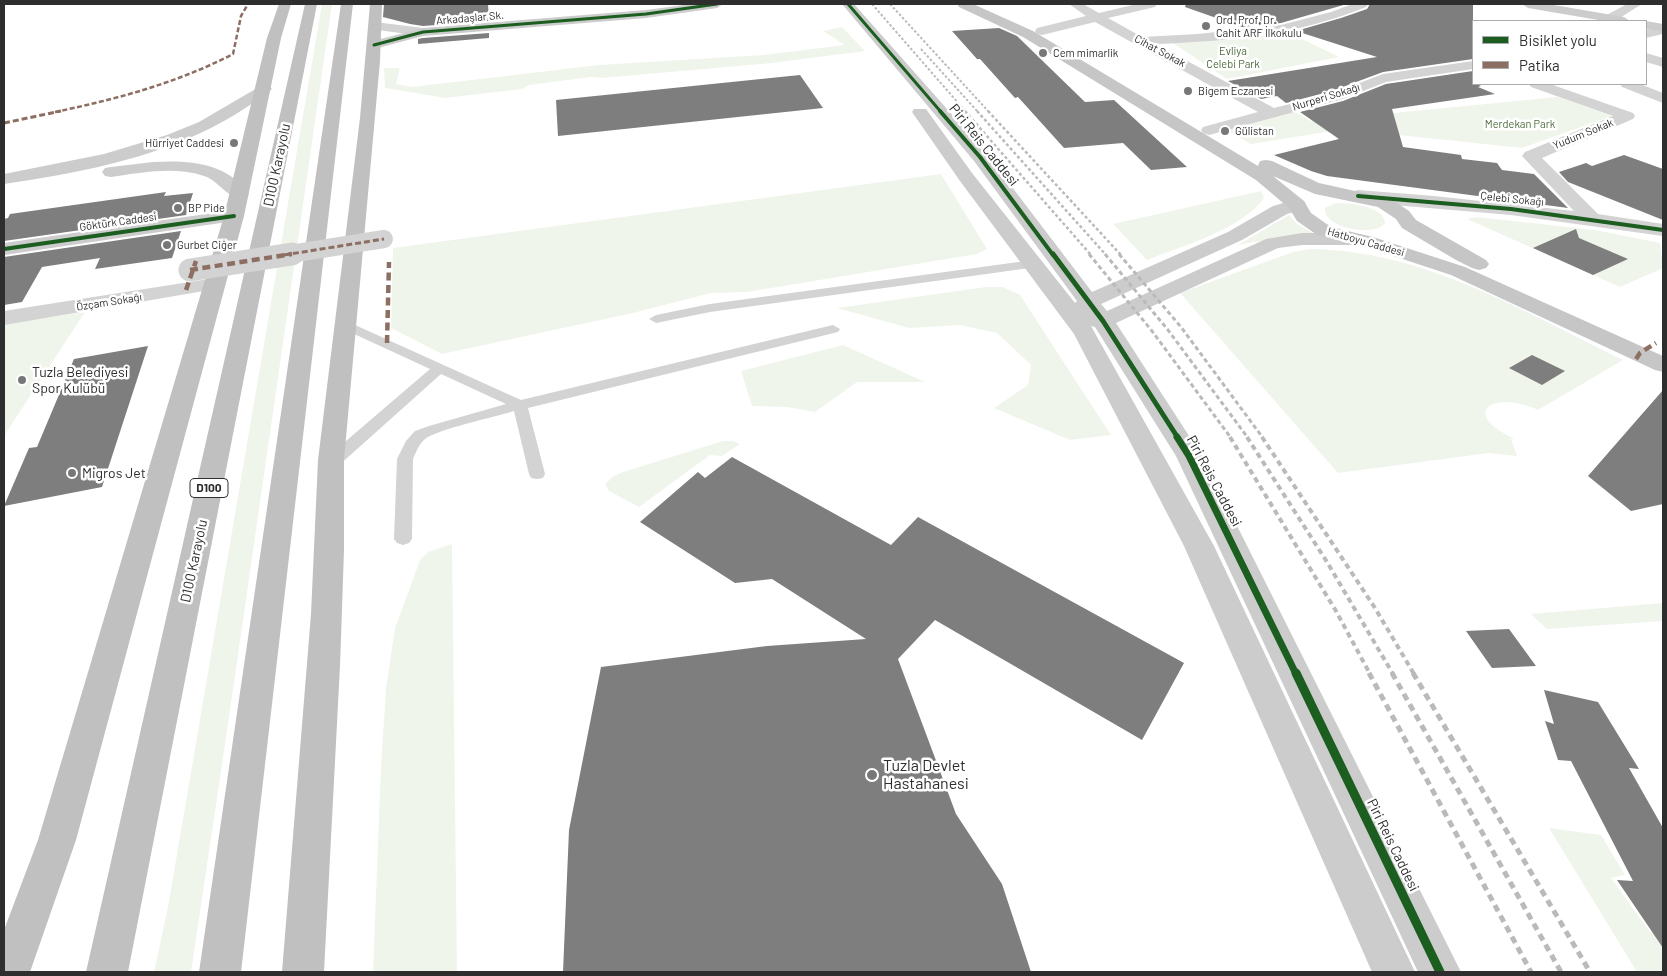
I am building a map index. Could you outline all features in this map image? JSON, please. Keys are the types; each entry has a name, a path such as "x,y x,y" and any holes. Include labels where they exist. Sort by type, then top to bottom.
{"highway":[{"path":"25,972 57,840 237,205 274,38 285,4"},
{"name":"D100 Karayolu","path":"107,972 311,4"},
{"path":"220,972 281,504 316,259 347,4"},
{"path":"303,972 317,806 330,558 331,463 344,324 372,92 376,4"},
{"path":"9,972 57,840"}],"main road":[{"name":"Hatboyu Caddesi","path":"963,4 1036,39 1262,176 1297,205 1299,211 1311,223 1324,230 1458,271 1663,365"},
{"path":"982,4 1042,31 1278,172 1312,187 1358,196 1385,204 1407,221 1463,256 1663,347"},
{"path":"1297,205 1301,200 1309,196 1331,192"},
{"path":"1359,240 1379,241 1399,238 1408,231 1407,221"}],"street":[{"name":"Arkadaşlar Sk.","path":"374,35 646,14 718,4"},
{"name":"Piri Reis Caddesi","path":"837,4 870,43 966,177 1033,264 1088,313 1200,546 1394,972"},
{"name":"Piri Reis Caddesi","path":"848,4 980,157 1188,456 1304,690 1440,972"},
{"name":"Cihat Sokak","path":"1075,4 1271,113"},
{"path":"1042,31 1151,4"},
{"path":"1142,41 1264,33 1342,13 1362,4"},
{"path":"1528,4 1617,20"},
{"path":"1610,19 1636,4"},
{"path":"1647,25 1663,29"},
{"path":"1647,34 1663,29"},
{"path":"374,35 423,32"},
{"path":"1647,57 1663,63"},
{"name":"Nurperi Sokağı","path":"1209,130 1338,96 1383,78 1472,65"},
{"name":"Yudum Sokak","path":"1539,85 1627,116 1531,156 1592,218"},
{"path":"1630,85 1663,98"},
{"path":"4,179 95,162 162,143 228,114 264,90"},
{"path":"4,190 116,171 173,167 189,168 214,174 224,179 237,205"},
{"name":"Çelebi Sokağı","path":"1358,196 1503,207 1592,218 1663,230"},
{"name":"Göktürk Caddesi","path":"4,249 237,205"},
{"path":"1088,313 1235,236 1280,210 1297,205"},
{"path":"1407,221 1450,211 1503,207"},
{"path":"190,270 384,239"},
{"path":"1088,313 1273,243 1302,239 1359,240"},
{"name":"Özçam Sokağı","path":"4,318 215,284"}],"lane":[{"path":"656,319 710,308 1033,264"},
{"path":"344,324 520,405"},
{"path":"403,539 405,459 411,445 420,435 434,429 520,405 833,328"},
{"path":"331,463 439,368"},
{"path":"520,405 537,474"}],"green space":[{"path":"322,4 332,4 191,972 154,972 168,907"},
{"path":"842,27 865,51 772,63 602,78 591,77 529,85 522,89 445,98 385,88 384,68 400,68 396,84 412,87 599,65 763,55 845,45 823,31"},
{"name":"Evliya Celebi Park","path":"1290,33 1339,57 1227,79 1171,42"},
{"name":"Merdekan Park","path":"1558,97 1612,116 1522,148 1361,131 1332,131 1251,144 1227,130 1295,112 1311,121"},
{"path":"941,174 987,249 977,254 747,292 711,293 633,313 442,354 391,328 393,248"},
{"path":"1261,191 1264,198 1254,209 1227,228 1147,260 1113,224"},
{"path":"1336,203 1373,209 1383,217 1385,223 1371,230 1350,229 1340,225 1326,215 1325,208"},
{"path":"1289,215 1297,224 1316,235 1289,236 1238,245"},
{"path":"1476,217 1595,230 1660,243 1663,268 1620,287 1467,219"},
{"path":"1310,249 1352,252 1393,260 1433,272 1511,304 1623,360 1538,410 1522,404 1508,402 1497,403 1489,407 1485,413 1488,420 1498,429 1515,439 1511,439 1517,456 1489,453 1338,473 1180,293 1293,252"},
{"path":"986,287 1003,287 1020,295 1111,435 1070,440 994,408 1028,385 1031,365 997,333 960,325 909,328 837,308"},
{"name":"Tuzla Belediyesi Spor Kulübü","path":"85,312 4,436 4,324"},
{"path":"843,345 925,382 857,382 815,412 787,407 752,406 741,371"},
{"path":"723,441 733,441 740,444 722,456 710,455 639,507 609,491 605,484 614,476 623,472"},
{"path":"452,544 457,972 373,972 381,766 386,689 395,628 420,560 428,552"},
{"path":"1663,603 1663,621 1547,629 1531,614"},
{"path":"1549,828 1601,835 1625,875 1611,878 1650,932 1663,934 1663,972 1637,972"}],"building":[{"path":"384,4 488,4 489,21 423,26 410,24 383,17"},
{"path":"1186,4 1347,4 1281,23 1242,27 1185,7"},
{"path":"1370,4 1473,4 1472,59 1383,72 1332,91 1286,103 1277,96 1261,99 1228,81 1377,57 1296,31 1367,9"},
{"path":"999,28 1017,36 1085,102 1114,100 1187,167 1151,170 1123,143 1064,148 1018,97 1015,98 952,31"},
{"path":"489,33 489,38 418,44 418,39 423,38"},
{"path":"1472,71 1472,85 1479,85 1481,86 1478,87 1495,94 1392,109 1403,147 1461,155 1462,159 1497,163 1502,170 1534,174 1568,208 1327,176 1274,155 1339,139 1300,112 1343,101 1386,84"},
{"path":"800,75 823,108 558,136 556,100"},
{"path":"1624,155 1663,169 1663,220 1568,182 1559,172 1586,163 1592,166"},
{"path":"166,192 164,196 193,193 186,215 4,241 4,219 8,218 10,214"},
{"path":"1576,229 1579,238 1628,259 1593,275 1533,248"},
{"path":"181,231 172,258 95,269 100,258 42,267 22,302 4,305 4,257"},
{"path":"148,346 102,487 4,506 29,448 37,447 74,359"},
{"path":"1532,355 1565,371 1542,385 1509,368"},
{"path":"1663,390 1663,504 1631,511 1588,476"},
{"path":"732,457 891,545 918,517 1184,663 1142,740 935,620 898,659 956,814 1002,884 1031,972 563,972 569,830 601,667 767,646 866,639 772,579 735,583 640,522 698,472 705,478"},
{"path":"1509,629 1536,666 1492,668 1466,631"},
{"path":"1544,690 1598,702 1639,769 1629,768 1663,828 1663,948 1617,880 1633,881 1571,761 1558,760 1545,721 1554,724"}],"railway":[{"path":"872,4 966,112"},
{"path":"890,4 989,112"},
{"path":"921,49 978,112"},
{"path":"965,111 1091,255"},
{"path":"977,111 1106,255"},
{"path":"988,111 1121,255"},
{"path":"1089,254 1152,331 1231,438"},
{"path":"1105,254 1168,330 1248,438"},
{"path":"1119,254 1181,327 1263,438"},
{"path":"1230,437 1336,611 1370,674"},
{"path":"1247,437 1327,562 1393,674"},
{"path":"1262,437 1375,608 1414,674"},
{"path":"1369,673 1531,972"},
{"path":"1392,673 1561,972"},
{"path":"1413,673 1590,972"}],"marked path":[{"path":"4,123 122,97 180,79 207,67 233,54 241,16 248,4"},
{"path":"190,270 384,239"},
{"path":"186,290 196,261"},
{"path":"387,343 389,262"},
{"path":"1636,359 1640,353 1656,343"}],"cycle path":[{"path":"374,45 423,32 646,14 717,4"},
{"path":"848,4 980,157 1103,321 1189,456 1440,972"},
{"path":"1358,196 1511,209 1663,230"},
{"path":"4,249 234,216"}],"place":[{"name":"Ord. Prof. Dr. Cahit ARF İlkokulu","path":"1206,26"},
{"name":"Cem mimarlik","path":"1043,53"},
{"name":"Bigem Eczanesi","path":"1188,91"},
{"name":"Gülistan","path":"1225,131"},
{"name":"Hürriyet Caddesi","path":"234,143"},
{"name":"BP Pide","path":"178,208"},
{"name":"Gurbet Ciğer","path":"167,245"},
{"name":"Tuzla Belediyesi Spor Kulübü","path":"22,380"},
{"name":"Migros Jet","path":"72,473"},
{"name":"Tuzla Devlet Hastahanesi","path":"872,775"}]}
